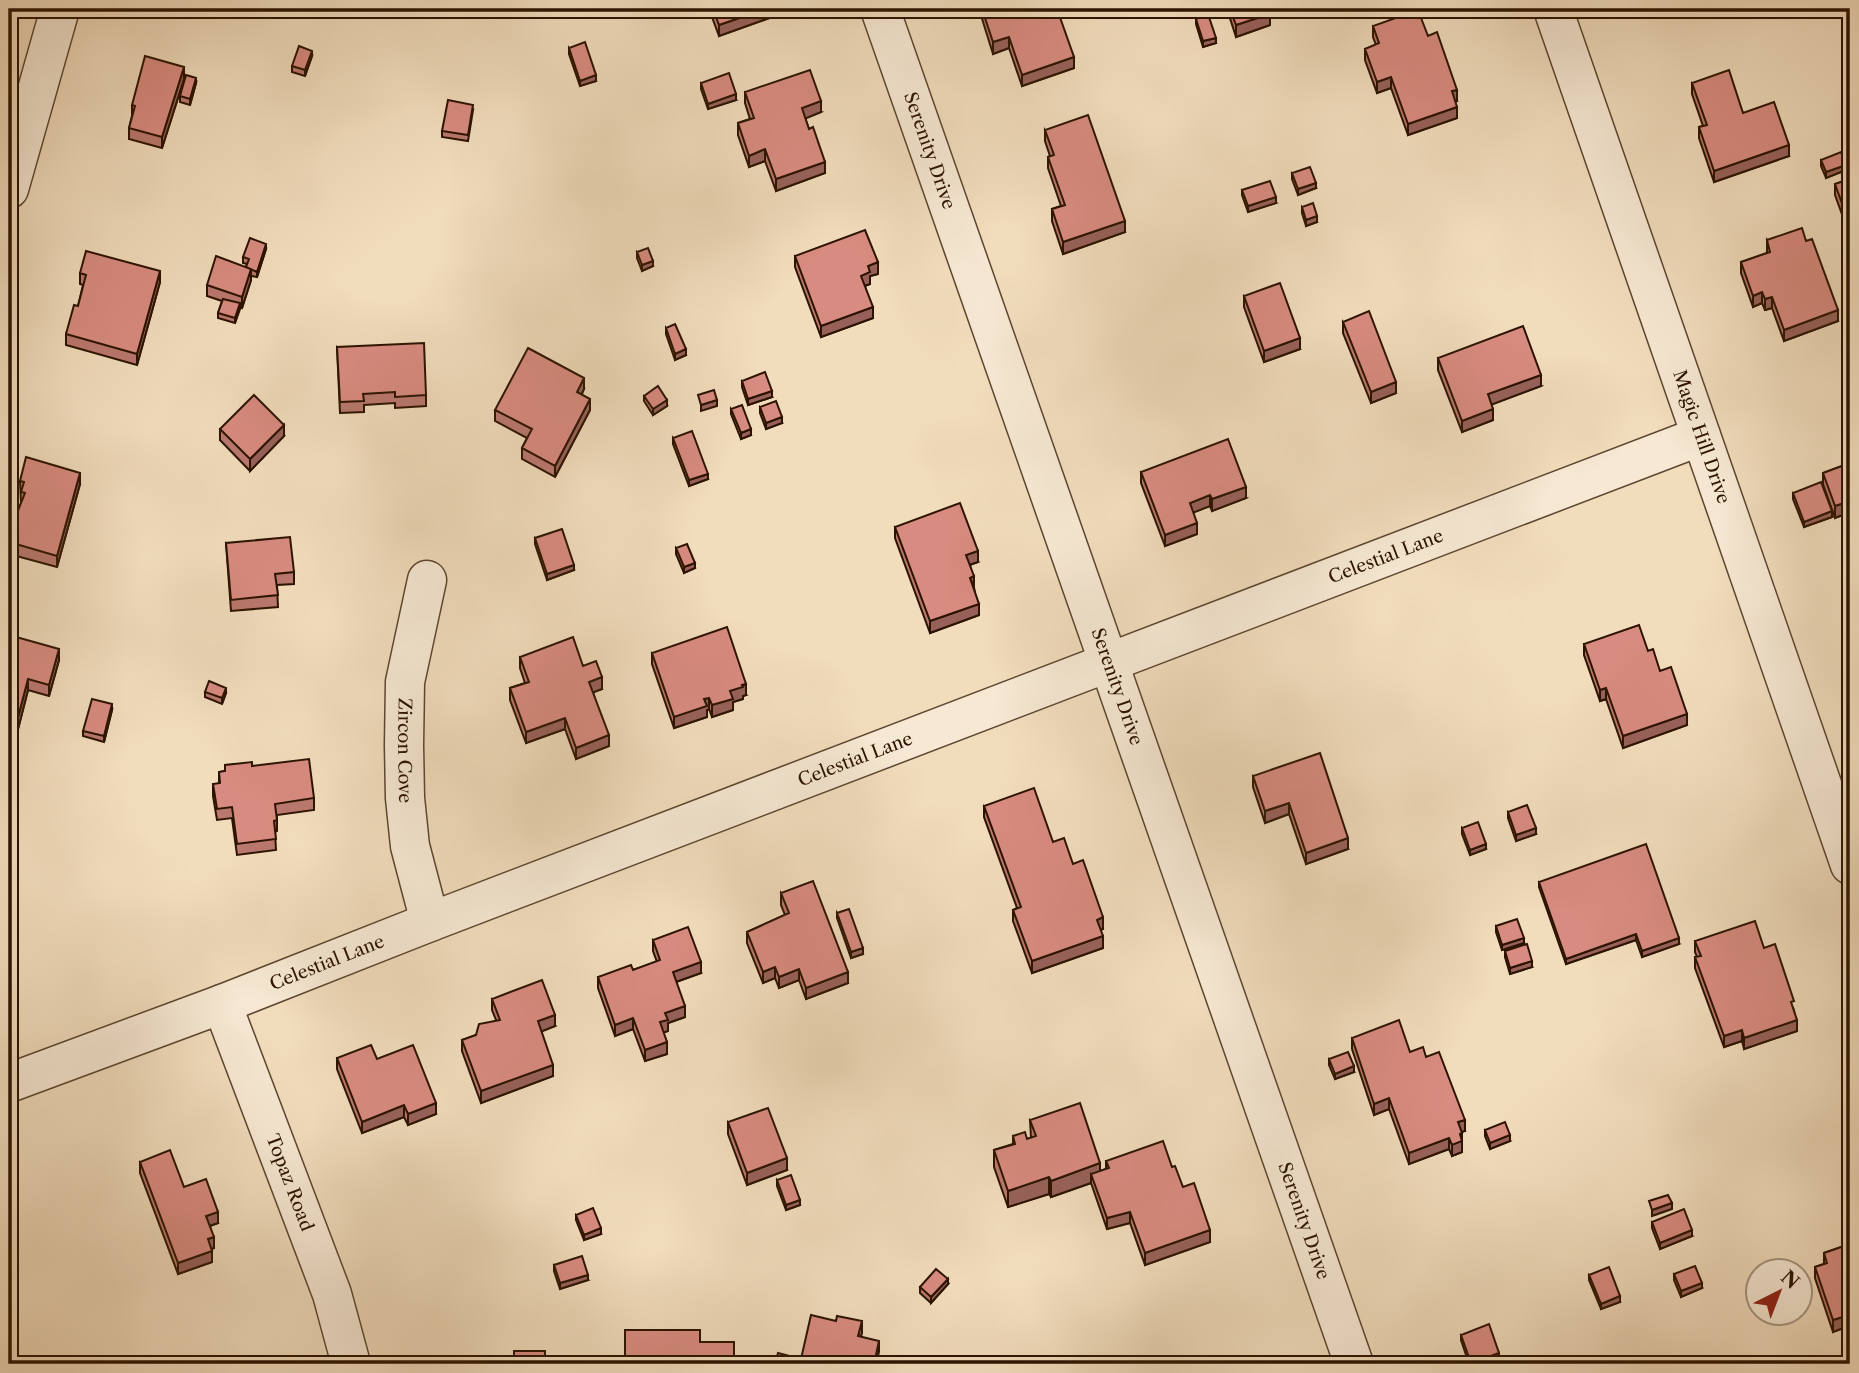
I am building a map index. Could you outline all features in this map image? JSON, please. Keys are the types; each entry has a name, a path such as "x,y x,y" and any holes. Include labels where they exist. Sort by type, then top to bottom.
{"street":[{"path":"9,189 60,9"},
{"name":"Serenity Drive","path":"880,9 1354,1364"},
{"name":"Magic Hill Drive","path":"1553,9 1850,865"},
{"name":"Celestial Lane","path":"9,1083 222,1004 1701,436"},
{"name":"Zircon Cove","path":"427,580 405,682 404,744 405,797 410,846 430,922"},
{"name":"Topaz Road","path":"222,1004 332,1294 351,1364"}],"building":[{"path":"713,9 765,9 719,25"},
{"path":"982,9 1057,9 1074,57 1022,75 1009,37 993,42"},
{"path":"1230,9 1268,9 1270,14 1236,25"},
{"path":"1418,10 1428,36 1437,32 1457,90 1452,91 1457,107 1408,124 1391,77 1377,82 1365,49 1379,43 1373,26"},
{"path":"1208,14 1216,38 1203,41 1196,19"},
{"path":"585,42 596,75 580,81 569,48"},
{"path":"299,46 312,51 305,70 292,66"},
{"path":"145,56 184,67 162,137 129,128"},
{"path":"810,70 821,101 802,108 809,129 813,127 825,162 776,179 765,149 749,156 738,123 754,118 745,92"},
{"path":"1729,70 1743,113 1774,102 1789,145 1714,171 1699,127 1707,125 1692,83"},
{"path":"729,73 736,94 708,104 701,83"},
{"path":"186,75 196,78 190,99 180,96"},
{"path":"448,100 473,105 468,135 442,131"},
{"path":"1088,115 1125,221 1063,242 1052,209 1065,205 1048,157 1054,155 1045,130"},
{"path":"1841,152 1846,165 1826,172 1821,160"},
{"path":"1310,167 1316,183 1298,189 1292,173"},
{"path":"1850,177 1850,204 1843,206 1835,184"},
{"path":"1270,181 1276,197 1248,206 1242,190"},
{"path":"1313,203 1317,216 1306,220 1302,207"},
{"path":"1802,228 1806,241 1812,239 1838,310 1784,330 1772,297 1765,299 1762,292 1753,296 1741,262 1770,252 1767,240"},
{"path":"865,230 878,262 868,266 870,272 861,276 873,307 821,326 795,256"},
{"path":"250,238 266,244 257,272 246,267 249,259 243,257"},
{"path":"648,248 653,261 642,265 637,252"},
{"path":"86,251 160,271 137,354 66,334 74,305 78,306 86,275 80,273"},
{"path":"216,256 251,269 242,297 207,285"},
{"path":"1280,283 1300,338 1264,351 1244,296"},
{"path":"223,299 240,303 235,318 218,313"},
{"path":"1369,311 1396,382 1371,392 1343,322"},
{"path":"675,324 686,349 675,354 666,328"},
{"path":"1523,326 1541,375 1488,394 1493,409 1462,421 1438,358"},
{"path":"424,343 426,395 395,397 395,392 363,394 364,401 340,402 337,347"},
{"path":"528,348 584,378 577,392 590,399 555,466 522,448 532,429 495,410"},
{"path":"765,372 772,391 748,399 742,381"},
{"path":"658,386 667,400 653,409 644,396"},
{"path":"714,390 717,400 701,405 698,395"},
{"path":"254,395 284,425 250,459 220,429"},
{"path":"776,401 782,417 766,423 760,407"},
{"path":"742,405 751,429 741,433 731,409"},
{"path":"692,431 708,474 689,480 673,438"},
{"path":"1228,439 1246,487 1212,499 1210,495 1190,503 1197,523 1165,535 1141,472"},
{"path":"26,457 80,473 57,556 9,542 9,525 13,511 17,513 25,493 21,492 24,482 20,481"},
{"path":"1850,463 1850,501 1835,506 1823,473"},
{"path":"1821,482 1832,511 1804,522 1793,493"},
{"path":"960,503 978,551 966,555 974,576 970,578 979,604 930,621 895,527"},
{"path":"562,529 574,565 547,574 535,538"},
{"path":"290,537 294,572 275,574 278,595 231,600 226,543"},
{"path":"687,544 695,563 684,567 676,548"},
{"path":"1639,625 1648,651 1653,649 1660,671 1671,667 1687,714 1623,736 1606,688 1600,690 1584,644"},
{"path":"727,627 746,684 730,691 733,699 712,705 709,698 704,699 707,706 674,717 652,653"},
{"path":"9,635 59,649 49,685 28,679 16,725 9,723"},
{"path":"573,637 583,666 596,661 602,677 589,682 609,735 576,748 565,718 526,732 510,688 529,682 520,657"},
{"path":"209,681 226,688 222,698 205,692"},
{"path":"92,699 112,704 104,736 83,731"},
{"path":"1320,753 1348,838 1306,853 1289,803 1265,811 1253,776"},
{"path":"309,759 314,798 275,804 276,839 237,844 232,807 217,809 213,784 220,783 219,772 225,771 225,765 252,762 252,766"},
{"path":"1034,788 1053,842 1064,838 1073,864 1083,860 1103,917 1097,920 1103,936 1032,961 1013,910 1021,907 984,806"},
{"path":"1527,805 1536,828 1516,835 1508,812"},
{"path":"1478,822 1486,844 1470,850 1462,828"},
{"path":"1646,844 1679,938 1642,951 1636,934 1566,959 1539,882"},
{"path":"813,881 848,972 806,988 799,969 779,977 775,967 763,972 747,932 789,913 781,893"},
{"path":"849,909 863,948 851,952 837,913"},
{"path":"1517,919 1524,938 1502,945 1496,926"},
{"path":"1755,921 1764,948 1775,944 1794,1001 1791,1002 1797,1020 1744,1038 1742,1030 1724,1036 1695,957 1701,956 1695,941"},
{"path":"688,927 701,962 673,972 685,1006 665,1013 668,1020 660,1022 667,1042 645,1050 633,1018 615,1025 598,977 631,965 633,970 660,960 653,940"},
{"path":"1527,944 1532,961 1510,968 1505,951"},
{"path":"542,980 555,1015 538,1021 553,1065 481,1091 462,1040 476,1035 479,1024 500,1020 492,999"},
{"path":"1399,1020 1410,1052 1423,1047 1426,1057 1439,1052 1465,1120 1458,1122 1462,1141 1452,1145 1449,1138 1409,1153 1389,1098 1374,1104 1352,1038"},
{"path":"371,1045 377,1059 413,1045 436,1103 408,1114 404,1105 362,1122 337,1058"},
{"path":"1348,1052 1354,1066 1335,1074 1329,1059"},
{"path":"1080,1103 1100,1163 1051,1181 1049,1177 1008,1191 994,1150 1015,1144 1013,1136 1025,1132 1027,1139 1036,1136 1030,1120"},
{"path":"768,1108 787,1158 747,1173 728,1122"},
{"path":"1505,1122 1510,1135 1490,1143 1485,1130"},
{"path":"1163,1141 1172,1167 1175,1166 1183,1187 1194,1183 1210,1230 1145,1253 1130,1212 1107,1218 1091,1174 1109,1168 1106,1161"},
{"path":"170,1150 184,1187 206,1179 218,1212 206,1216 214,1237 208,1239 212,1251 178,1263 140,1162"},
{"path":"791,1175 800,1200 786,1205 777,1180"},
{"path":"1668,1195 1672,1203 1652,1210 1649,1201"},
{"path":"593,1208 601,1228 584,1235 576,1215"},
{"path":"1684,1209 1692,1230 1660,1243 1652,1222"},
{"path":"1850,1244 1850,1328 1846,1316 1833,1320 1815,1267 1827,1263 1824,1253"},
{"path":"582,1256 588,1275 560,1283 554,1265"},
{"path":"1695,1266 1702,1283 1681,1291 1674,1274"},
{"path":"1609,1267 1620,1296 1601,1304 1589,1275"},
{"path":"936,1269 948,1279 931,1297 920,1287"},
{"path":"811,1315 836,1321 837,1316 862,1321 858,1336 879,1341 874,1364 775,1364 778,1353 801,1359"},
{"path":"1489,1324 1499,1353 1471,1363 1461,1335"},
{"path":"625,1330 700,1330 700,1342 734,1342 734,1364 625,1364"},
{"path":"514,1351 545,1351 545,1364 514,1364"}]}
